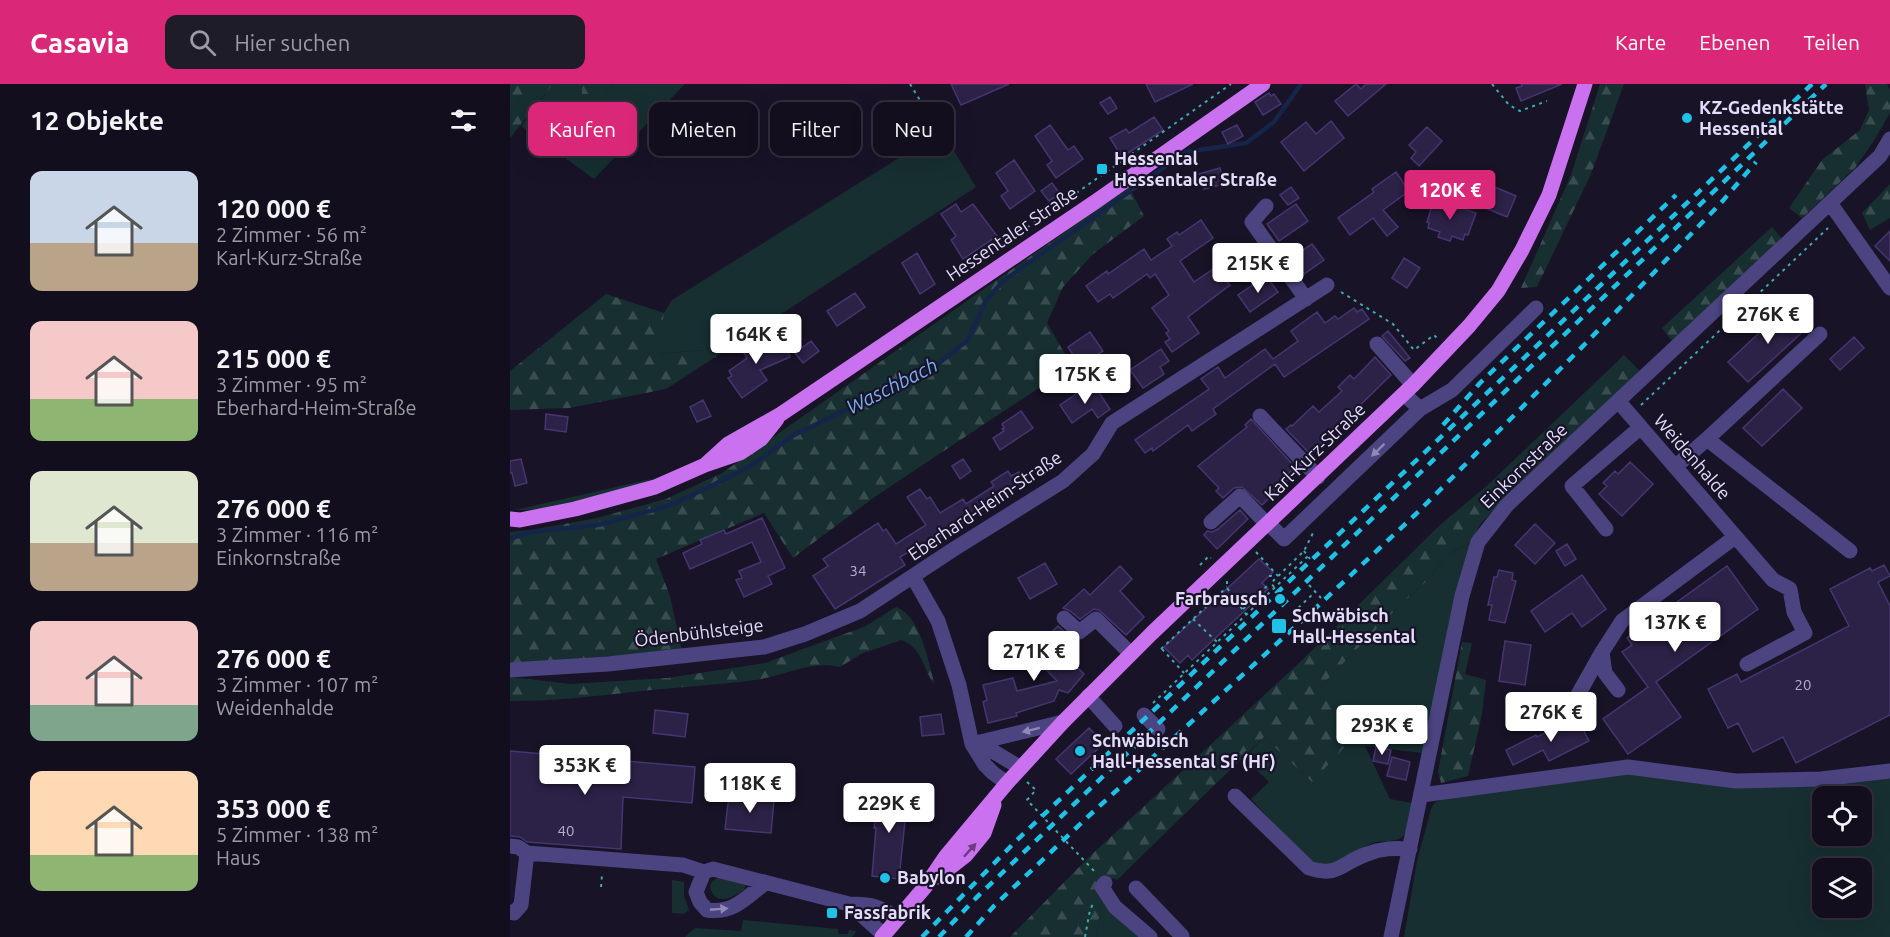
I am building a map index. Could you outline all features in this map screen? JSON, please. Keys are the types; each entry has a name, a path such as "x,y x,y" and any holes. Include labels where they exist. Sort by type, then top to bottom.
{"main road":[{"name":"Hessentaler Straße","path":"510,519 520,520 575,509 655,487 705,465 729,444 781,414 1095,202 1263,84"},
{"name":"Karl-Kurz-Straße","path":"883,936 1007,783 1024,775 1063,722 1149,636 1409,389 1498,291 1522,250 1549,195 1585,84"}],"street":[{"name":"Einkornstraße","path":"1391,937 1462,596 1478,542 1507,506 1880,156 1890,139"},
{"path":"1830,203 1890,288"},
{"path":"1266,206 1252,222 1306,299"},
{"name":"Eberhard-Heim-Straße","path":"1007,783 993,774 972,744 959,685 938,621 913,577 1063,481 1093,454 1112,423 1328,285"},
{"path":"1211,522 1240,496 1284,539 1420,409 1452,390 1536,308"},
{"path":"1675,466 1820,334"},
{"path":"1377,344 1409,389 1420,409"},
{"name":"Weidenhalde","path":"1619,402 1773,580 1790,589 1794,612 1805,633 1747,664"},
{"path":"1260,416 1317,477"},
{"path":"1606,529 1572,486 1641,427"},
{"path":"1707,439 1850,551"},
{"path":"1558,719 1575,700 1622,621 1735,537"},
{"name":"Ödenbühlsteige","path":"510,670 608,664 764,647 805,634 860,611 913,577"},
{"path":"1064,618 1079,632 1096,619 1131,654"},
{"path":"1602,652 1605,673 1618,690"},
{"path":"1088,696 1114,726"},
{"path":"1144,715 1158,729"},
{"path":"972,744 1063,722"},
{"path":"972,744 989,749 1024,775"},
{"path":"1422,795 1628,767 1736,781 1821,780 1890,771"},
{"path":"1235,796 1309,868 1322,872 1338,870 1364,854 1389,847 1410,849"},
{"name":"Karl-Kurz-Straße","path":"510,846 518,847 527,853 683,865 704,872 713,869 849,904 869,904 880,907 897,918"},
{"path":"510,912 514,913 521,905 527,853"},
{"path":"704,872 696,892 700,902 707,910 720,912 736,906 765,883"},
{"path":"1104,885 1115,907 1150,937"},
{"path":"1136,888 1182,936"},
{"name":"Karl-Kurz-Straße","path":"849,904 883,936"}],"path":[{"path":"910,84 921,102"},
{"path":"1014,238 1231,84"},
{"path":"1492,84 1509,105 1520,111 1547,101"},
{"path":"1630,415 1840,216"},
{"path":"1328,285 1393,324 1414,350 1434,335 1447,349"},
{"path":"1248,543 1278,576"},
{"path":"1144,715 1142,713 1309,557 1304,551 1242,610"},
{"path":"1270,575 1275,579"},
{"path":"1271,583 1275,588"},
{"path":"1309,585 1322,598"},
{"path":"1161,649 1227,586"},
{"path":"1293,613 1316,592"},
{"path":"1239,606 1247,616"},
{"path":"1192,618 1217,642"},
{"path":"1149,636 1184,673"},
{"path":"1024,775 1036,790 1027,800 1084,861"},
{"path":"601,887 602,881"},
{"path":"1085,937 1090,910 1104,885"}],"green space":[{"path":"510,84 553,84 539,102 528,102 528,115 510,138"},
{"path":"553,84 581,84 582,94 605,94 614,84 685,84 668,102 649,102 649,122 637,134 637,102 539,102"},
{"path":"581,84 614,84 605,94 582,94"},
{"path":"1600,84 1624,84 1591,174 1537,287 1521,288 1571,175"},
{"path":"1865,84 1887,84 1890,90 1890,113 1855,168 1802,218 1789,208 1822,160 1860,130 1869,110"},
{"path":"528,117 528,131 521,126"},
{"path":"954,151 976,187 746,337 740,330 704,350 658,354 664,313 672,300 902,156 954,156"},
{"path":"562,156 616,156 594,179"},
{"path":"1890,184 1890,218 1870,230 1862,213"},
{"path":"1129,187 1144,216 1093,254 1063,287 1047,323 1072,366 876,496 793,558 764,513 656,559 670,596 682,651 510,664 510,532 597,518 666,499 722,473"},
{"path":"1772,227 1782,239 1672,341 1662,328"},
{"path":"606,294 664,313 659,354 704,350 741,329 746,337 666,389 569,408 510,410 510,371"},
{"path":"1624,355 1641,372 1481,523 1470,543 1445,556 1428,580 1399,606 1319,688 1353,708 1362,728 1312,782 1264,737 1117,880 1113,878 1103,892 1096,937 1010,937 1089,857 1298,664 1439,526 1490,483"},
{"path":"655,478 569,505 515,510"},
{"path":"1476,540 1422,753 1365,746 1390,799 1412,803 1406,832 1401,838 1373,843 1327,865 1316,864 1308,860 1251,799 1269,782 1244,758 1264,737 1312,782 1353,708 1318,689 1399,606 1428,580 1445,556"},
{"path":"896,607 905,612 917,630 935,685 919,654 901,640 861,654 840,667 829,665 808,667 766,678 727,683 576,698 510,701 510,677 570,684 667,678 765,663 866,626"},
{"path":"1462,642 1472,643 1465,674 1486,680 1482,714 1468,776 1441,783 1438,772"},
{"path":"1642,771 1715,780 1890,771 1890,937 1404,937 1417,861 1435,802 1451,797"},
{"path":"721,876 745,883 745,889 730,898 716,897 710,887 712,881"},
{"path":"672,880 684,882 684,896 689,910 683,914 672,913"},
{"path":"1103,892 1142,937 1096,937"},
{"path":"743,920 838,929 838,934 848,934 849,930 857,931 852,937 685,937 695,928 741,931"}],"building":[{"path":"951,84 1009,84 961,105"},
{"path":"1146,84 1193,84 1155,102"},
{"path":"1356,84 1361,89 1366,84 1386,84 1348,116 1335,101"},
{"path":"1521,84 1562,84 1521,101 1516,88 1522,86"},
{"path":"1269,93 1271,96 1274,94 1281,104 1263,115 1255,102"},
{"path":"1110,97 1117,108 1108,114 1100,103"},
{"path":"1154,117 1163,130 1122,157 1110,138 1126,129 1129,133"},
{"path":"1331,121 1344,138 1304,171 1281,142 1306,122 1316,134"},
{"path":"1050,125 1068,150 1074,146 1083,159 1056,178 1047,165 1052,161 1035,136"},
{"path":"1237,125 1243,136 1228,144 1222,132"},
{"path":"1427,127 1442,141 1419,166 1411,158 1416,152 1409,145"},
{"path":"1014,160 1035,191 1010,209 1001,196 1008,191 996,173"},
{"path":"1220,168 1224,184 1204,189 1199,174"},
{"path":"1396,172 1409,191 1383,210 1398,227 1387,236 1373,218 1350,235 1338,218 1374,192 1372,189"},
{"path":"1483,182 1516,196 1507,217 1474,203"},
{"path":"1052,183 1060,194 1049,201 1041,191"},
{"path":"1291,187 1299,198 1288,205 1280,195"},
{"path":"1437,200 1476,213 1468,235 1465,234 1463,240 1452,236 1450,241 1438,237 1440,232 1428,228 1429,223 1427,222 1432,206 1435,207"},
{"path":"956,204 961,212 973,204 997,236 963,259 951,240 956,236 941,214"},
{"path":"1296,204 1308,221 1279,241 1267,224"},
{"path":"1201,220 1213,238 1180,261 1194,282 1216,267 1230,285 1188,317 1199,333 1172,352 1165,342 1170,339 1166,333 1169,331 1152,308 1169,295 1155,274 1150,278 1147,274 1113,298 1110,294 1098,302 1086,286 1144,249 1151,260 1172,246 1167,239 1177,232 1179,235"},
{"path":"1890,231 1890,261 1875,246"},
{"path":"1312,244 1324,260 1304,274 1293,257"},
{"path":"917,253 935,284 920,294 902,263"},
{"path":"1404,258 1420,268 1407,288 1392,278"},
{"path":"1266,276 1278,292 1250,312 1238,295"},
{"path":"855,293 865,307 837,326 827,311"},
{"path":"1787,307 1807,328 1748,382 1728,362"},
{"path":"1354,308 1357,312 1362,309 1369,319 1284,377 1275,364 1213,409 1216,414 1192,431 1188,425 1153,451 1152,448 1145,453 1135,440 1209,389 1201,379 1218,367 1225,378 1265,349 1273,359 1298,341 1291,331 1317,312 1325,323 1335,316 1338,319"},
{"path":"1388,331 1410,358 1405,361 1382,336"},
{"path":"1090,332 1103,351 1080,366 1068,347"},
{"path":"1854,337 1864,348 1840,370 1830,359"},
{"path":"754,338 761,350 783,340 790,357 760,370 767,380 742,398 728,378 732,376 729,371 747,358 740,346"},
{"path":"811,341 819,351 803,363 795,353"},
{"path":"1161,349 1169,361 1160,367 1164,374 1143,388 1130,370"},
{"path":"1375,357 1391,375 1310,454 1286,429 1313,406 1319,412 1342,391 1338,387 1350,375 1354,379"},
{"path":"1085,388 1089,393 1096,388 1110,409 1098,418 1092,409 1072,423 1060,405"},
{"path":"1783,389 1802,408 1762,446 1743,428"},
{"path":"703,400 711,416 697,422 690,407"},
{"path":"1021,411 1033,428 1000,450 993,438 1004,431 1002,424"},
{"path":"546,414 568,417 566,432 545,429"},
{"path":"1251,419 1295,467 1284,478 1287,481 1262,505 1242,487 1234,488 1223,498 1216,491 1219,488 1198,466 1247,427 1245,425"},
{"path":"521,459 527,483 515,486 512,473 510,473 510,461"},
{"path":"963,459 971,471 960,479 952,466"},
{"path":"1630,462 1653,484 1622,516 1599,494 1607,486 1603,483 1615,471 1618,474"},
{"path":"1008,471 1011,476 1019,472 1025,483 983,508 923,549 920,545 900,557 905,565 835,609 813,576 828,566 823,559 878,523 883,531 886,529 896,544 926,525 907,497 920,489 927,499 930,497 940,513 963,499 966,504 994,486 991,482"},
{"path":"1240,510 1248,519 1217,549 1204,535 1207,531 1212,532 1218,529"},
{"path":"762,518 785,568 768,576 772,584 744,597 736,580 742,578 739,571 761,562 752,542 690,569 683,553 702,544 700,540 724,530 726,534"},
{"path":"1535,524 1555,543 1535,564 1515,545"},
{"path":"1567,544 1576,559 1565,566 1556,551"},
{"path":"1259,559 1273,572 1262,583 1268,589 1192,660 1188,655 1180,663 1164,647"},
{"path":"1045,563 1057,584 1030,599 1018,578"},
{"path":"1884,565 1890,576 1878,582 1890,606 1890,715 1796,763 1783,737 1753,752 1738,723 1728,728 1708,689 1737,674 1741,682 1849,626 1830,589 1870,568 1872,571"},
{"path":"1120,566 1132,579 1120,591 1144,617 1126,635 1099,610 1094,609 1080,619 1063,608 1084,589 1090,595"},
{"path":"1727,566 1758,609 1656,682 1681,717 1628,754 1603,719 1648,687 1622,652 1632,645 1627,638"},
{"path":"1499,570 1513,573 1512,580 1516,581 1505,623 1489,620 1492,605 1488,605 1494,577 1497,577"},
{"path":"1582,575 1606,609 1582,627 1572,613 1545,632 1531,611"},
{"path":"1058,626 1072,639 1060,650 1084,674 1068,693 1059,690 1054,701 1016,713 1017,716 988,723 983,702 987,700 983,685 1013,678 1017,691 1057,681 1030,653"},
{"path":"1505,641 1531,645 1525,685 1499,681"},
{"path":"655,710 688,714 685,737 653,733"},
{"path":"941,714 944,734 922,736 920,717"},
{"path":"1577,717 1589,741 1549,761 1543,750 1513,765 1506,750 1536,735 1537,737 1555,728 1562,728"},
{"name":"Schwäbisch Hall-Hessental Sf (Hf)","path":"1089,728 1104,743 1071,774 1056,759"},
{"path":"1376,747 1391,750 1388,764 1373,761"},
{"path":"510,751 695,767 692,803 623,797 621,849 527,842 520,837 510,836"},
{"path":"1392,757 1410,762 1406,780 1387,776"},
{"path":"880,790 908,792 899,879 872,876 876,828 874,828"},
{"path":"729,795 774,800 771,833 725,829"}],"waterway":[{"name":"Waschbach","path":"510,539 530,532 598,525 668,506 749,467 794,435 933,368 968,340 985,302 1003,281 1186,152 1246,143 1274,122 1301,84"}],"railway":[{"path":"922,937 1015,842 1812,84"},
{"path":"939,937 976,898 1826,84"},
{"path":"966,937 994,906 1093,812 1417,513 1585,344 1720,204 1756,162"},
{"path":"1443,425 1480,383 1676,195"}],"place":[{"name":"KZ-Gedenkstätte Hessental","path":"1687,118"},
{"name":"Hessental Hessentaler Straße","path":"1102,169"},
{"name":"Farbrausch","path":"1280,599"},
{"name":"Schwäbisch Hall-Hessental","path":"1279,626"},
{"name":"Schwäbisch Hall-Hessental Sf (Hf)","path":"1080,751"},
{"name":"Babylon","path":"885,878"},
{"name":"Fassfabrik","path":"832,913"}]}
